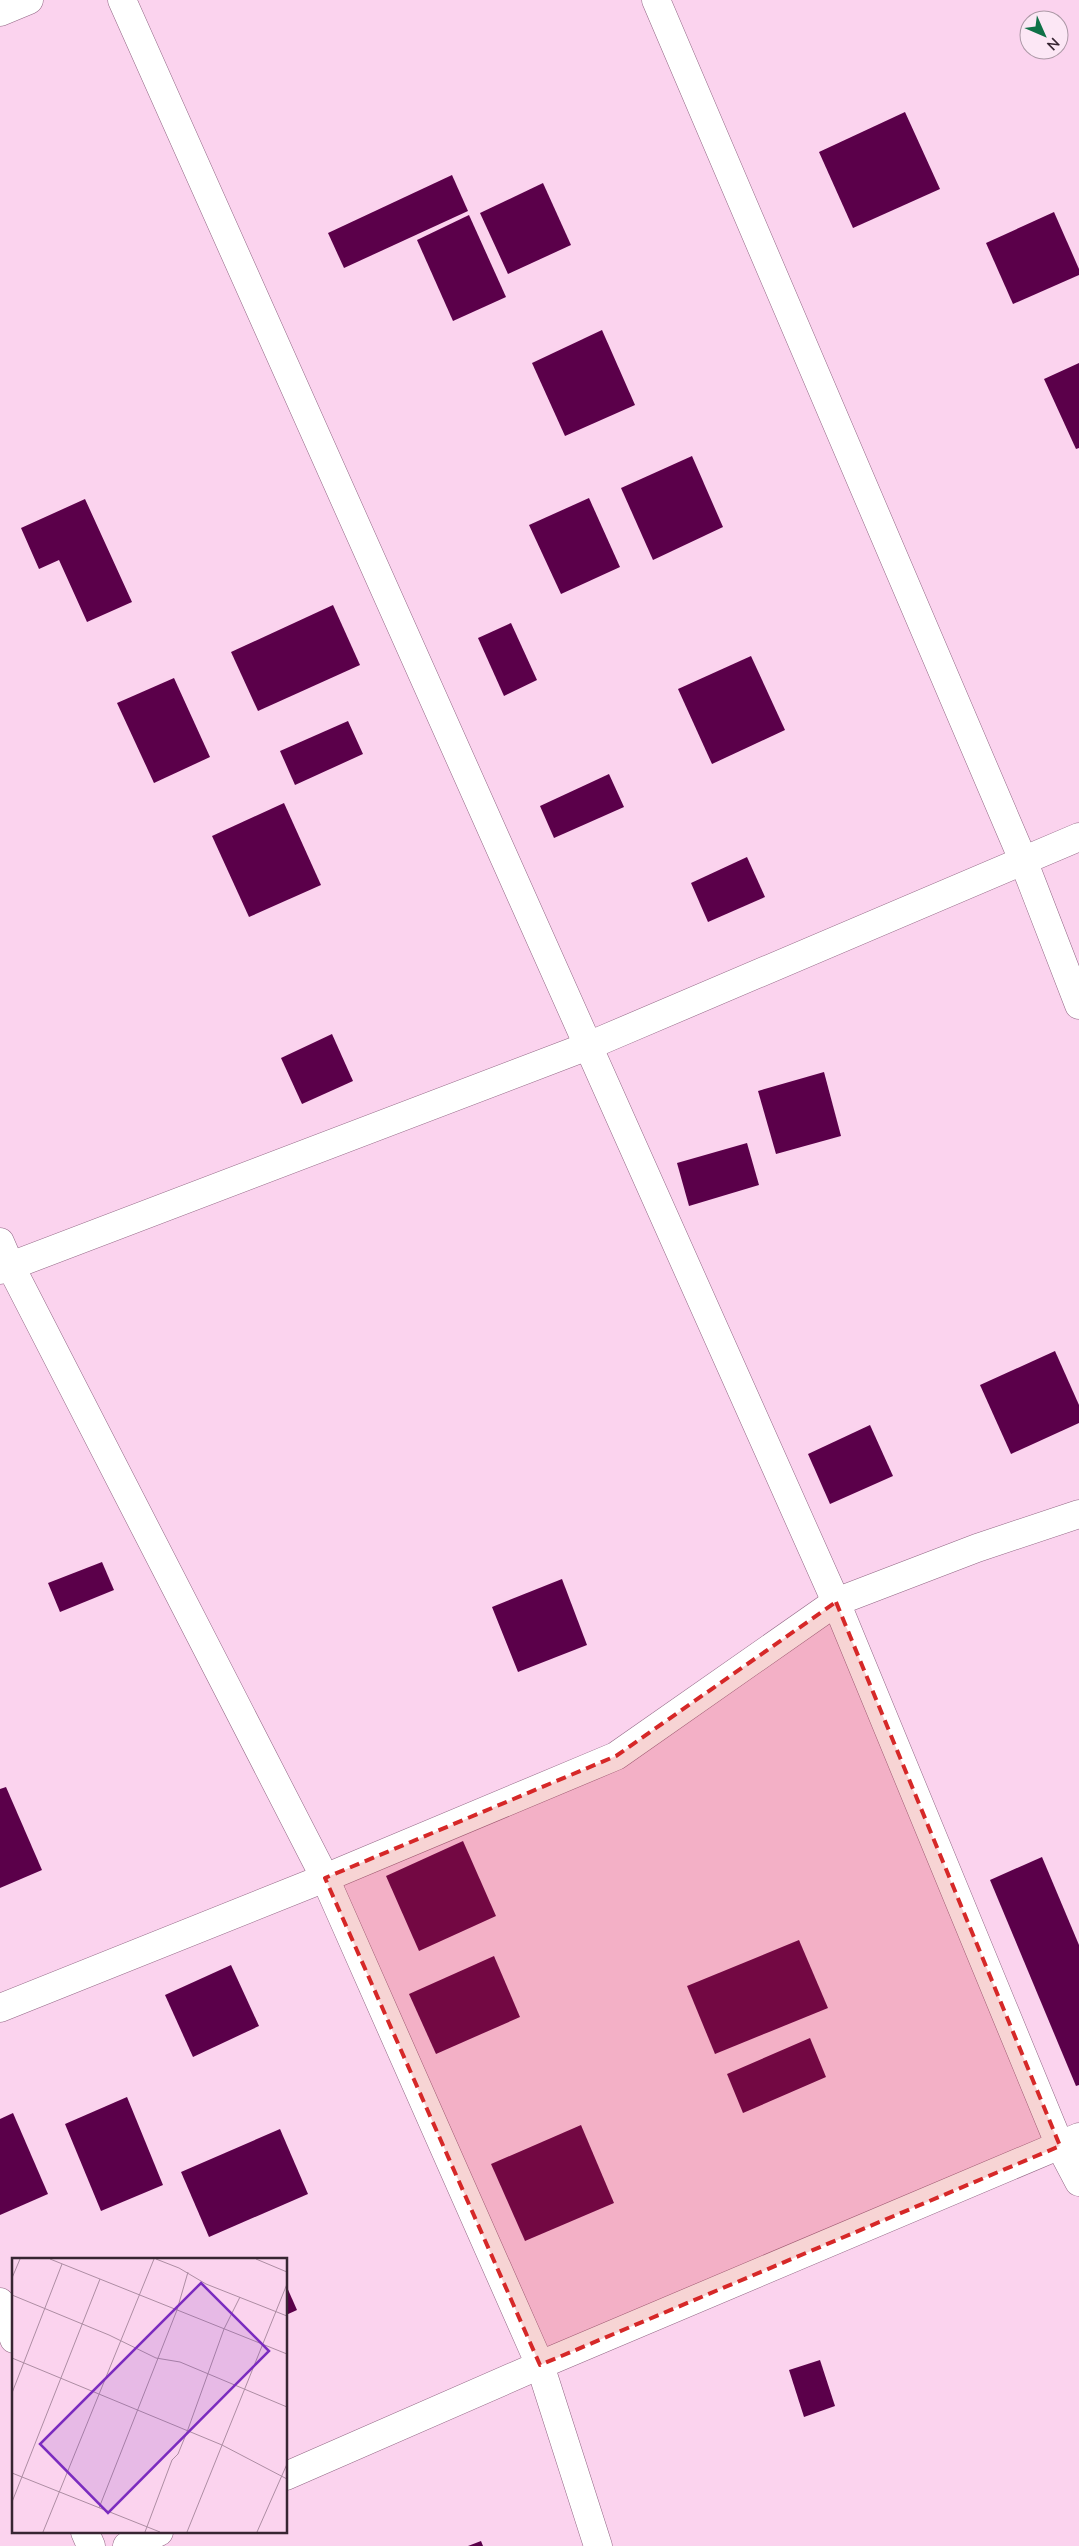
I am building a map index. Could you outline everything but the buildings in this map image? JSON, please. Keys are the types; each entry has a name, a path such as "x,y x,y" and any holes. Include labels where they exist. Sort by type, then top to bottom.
{"street":[{"path":"0,12 29,0"},
{"path":"122,0 836,1602 1069,2141 1079,2182"},
{"path":"656,0 1023,860 1079,1004"},
{"path":"598,2546 540,2365 326,1878 3,1259 588,1046 1079,837"},
{"path":"0,2008 326,1878 616,1756 836,1602 977,1548 1079,1514"},
{"path":"288,2475 540,2365 1069,2141"},
{"path":"0,2302 12,2334"},
{"path":"127,2546 154,2534"}],"highlighted area":[{"path":"836,1602 1060,2146 540,2365 325,1878 616,1756"}]}
